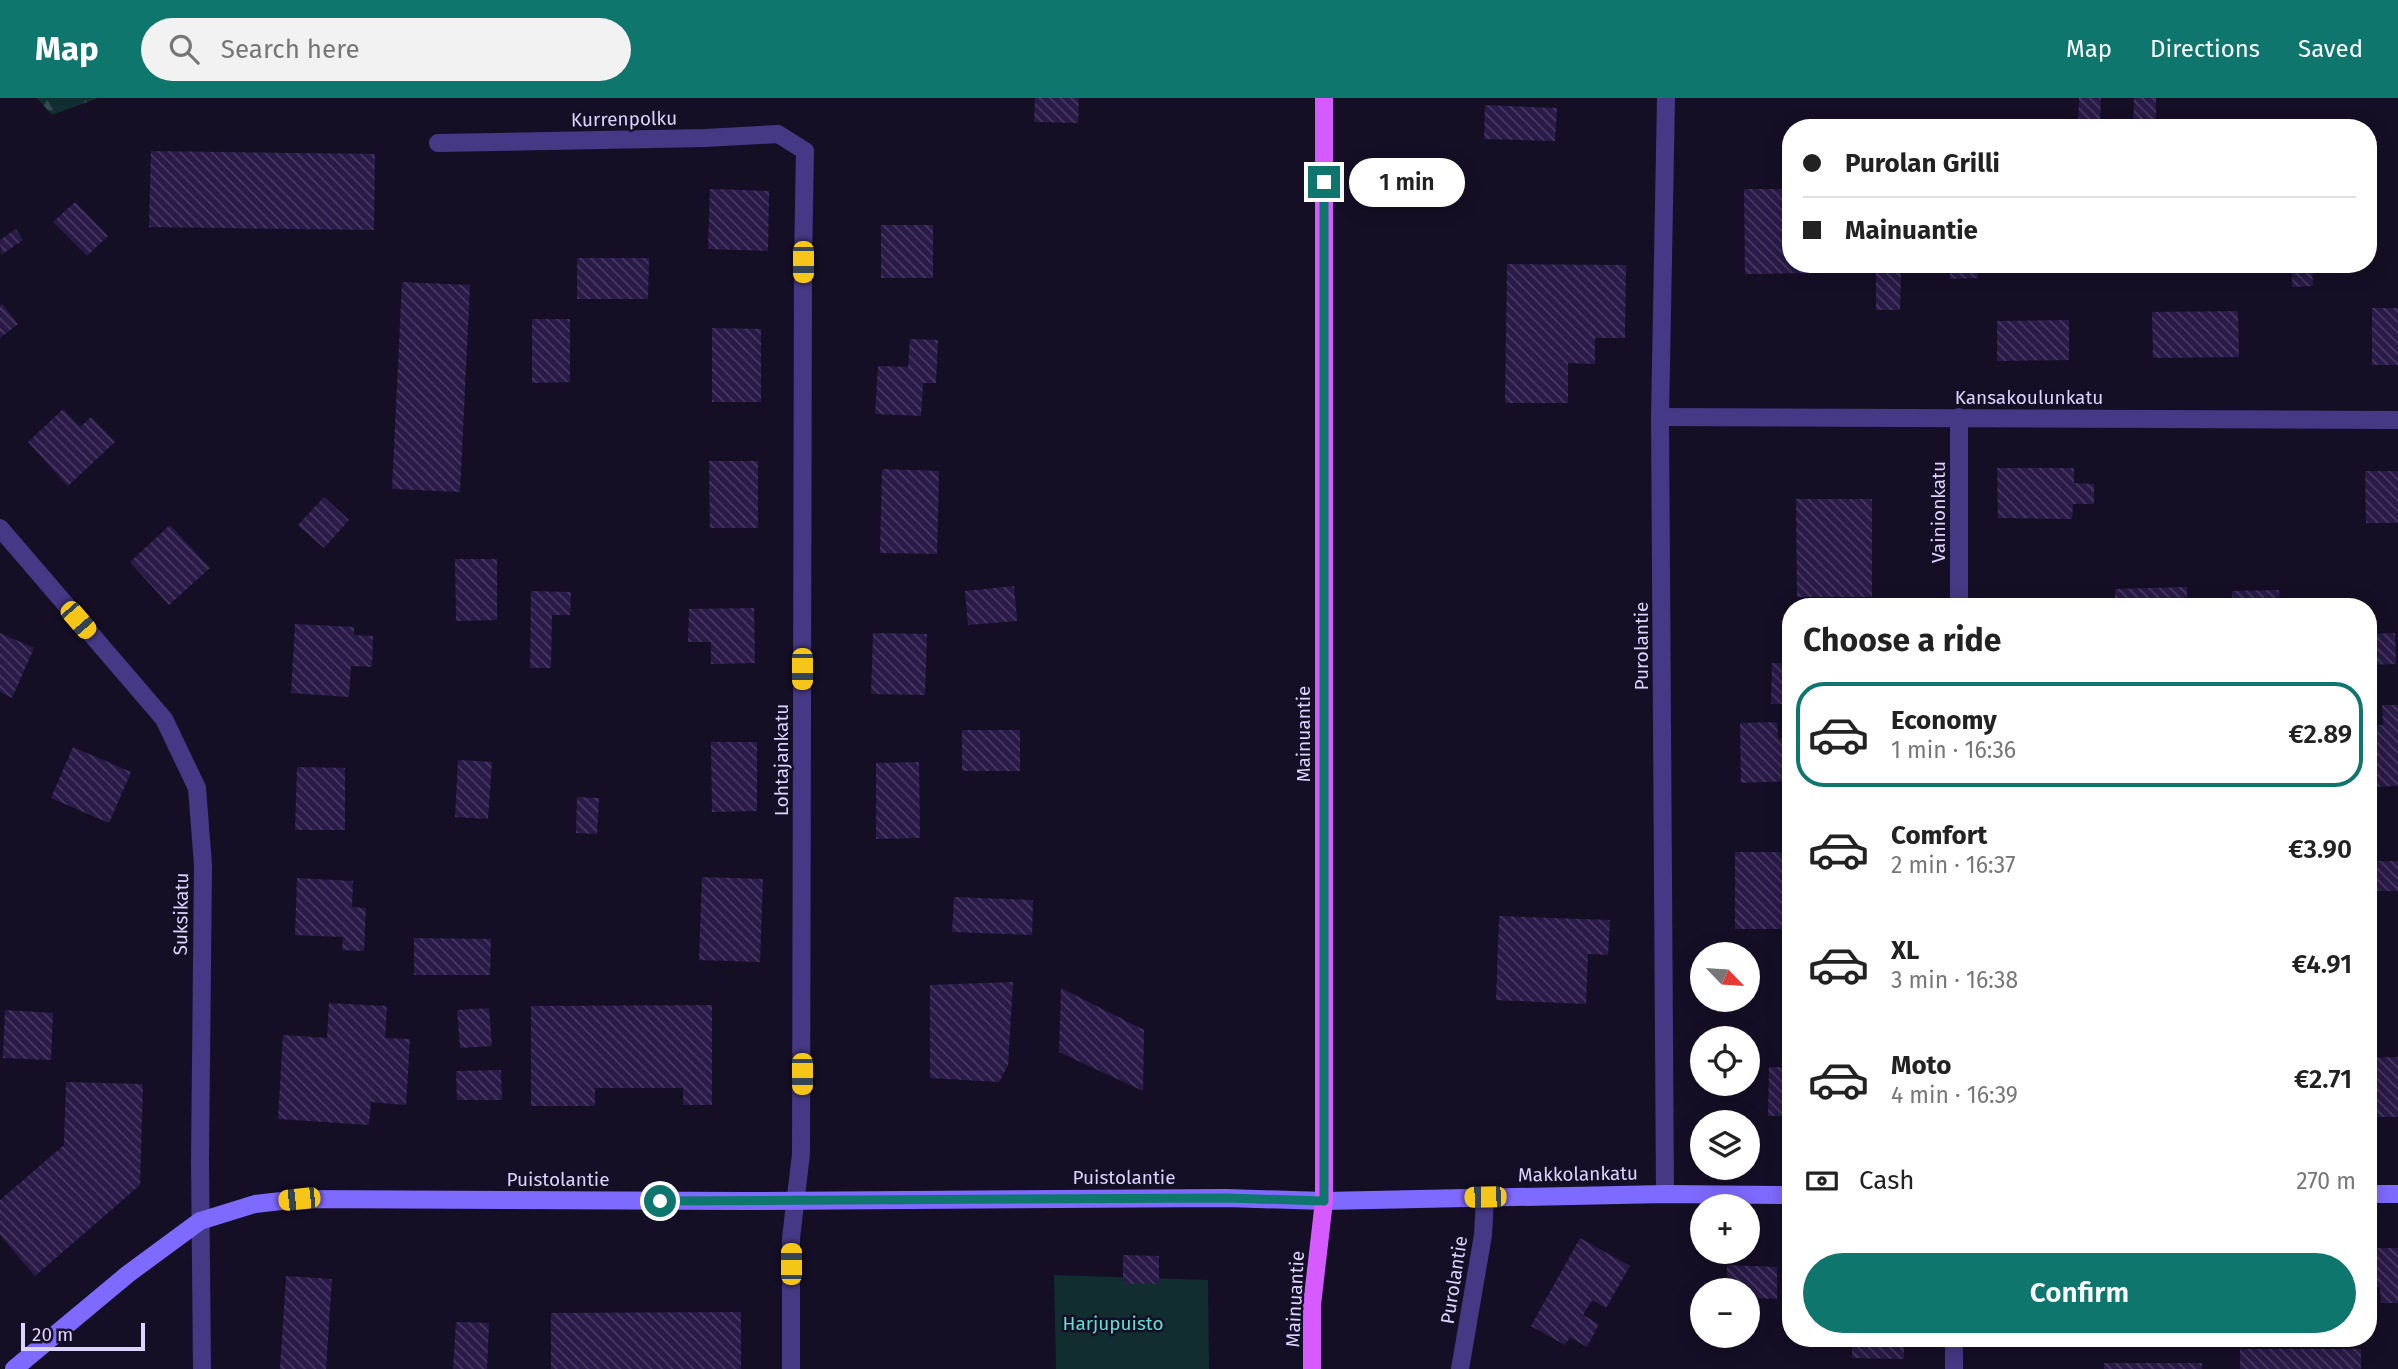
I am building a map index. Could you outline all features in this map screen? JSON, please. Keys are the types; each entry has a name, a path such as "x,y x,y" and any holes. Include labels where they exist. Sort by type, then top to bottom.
{"main road":[{"name":"Mainuantie","path":"1312,1369 1312,1305 1324,1201 1324,98"}],"street":[{"name":"Purolantie","path":"1665,1194 1660,417 1666,98"},
{"name":"Kurrenpolku","path":"439,143 778,134 805,151"},
{"name":"Lohtajankatu","path":"790,1369 791,1238 802,1154 805,151"},
{"name":"Kansakoulunkatu","path":"1660,417 2398,420"},
{"name":"Vainionkatu","path":"1959,417 1959,598"},
{"name":"Suksikatu","path":"0,528 164,719 197,788 203,865 200,1221 202,1369"},
{"name":"Makkolankatu","path":"1324,1201 1665,1194 1782,1195"},
{"path":"2377,1194 2398,1194"},
{"name":"Purolantie","path":"1460,1369 1483,1235 1485,1197"},
{"name":"Puistolantie","path":"15,1369 128,1275 200,1221 255,1204 299,1199 1226,1198 1324,1201"},
{"path":"1954,1347 1954,1369"}],"green space":[{"path":"37,98 98,98 52,115"},
{"name":"Harjupuisto","path":"1054,1275 1208,1280 1209,1369 1056,1369"}],"building":[{"path":"1035,98 1079,98 1078,123 1034,122"},
{"path":"2079,98 2101,98 2100,119 2078,119"},
{"path":"2134,98 2156,98 2156,119 2133,119"},
{"path":"1485,105 1557,108 1555,141 1484,139"},
{"path":"151,151 375,154 374,230 149,227"},
{"path":"710,189 769,191 768,251 708,249"},
{"path":"1744,189 1782,189 1782,273 1812,273 1745,274"},
{"path":"75,202 108,236 87,256 53,222"},
{"path":"881,225 933,225 933,278 881,278"},
{"path":"16,229 23,240 1,255 0,240"},
{"path":"577,258 649,258 648,299 577,299"},
{"path":"1507,264 1626,265 1625,338 1595,338 1595,364 1568,363 1568,403 1505,403"},
{"path":"1876,273 1901,273 1900,310 1876,310"},
{"path":"1950,273 1978,273 1978,278 1950,279"},
{"path":"2292,273 2312,273 2313,286 2292,287"},
{"path":"402,282 470,285 460,492 392,489"},
{"path":"2,304 18,324 0,338 0,306"},
{"path":"2372,308 2398,308 2398,365 2372,365"},
{"path":"2238,311 2239,357 2153,358 2152,312"},
{"path":"532,319 570,319 570,382 532,383"},
{"path":"2069,320 2069,360 1997,361 1997,321"},
{"path":"712,328 761,329 761,402 712,402"},
{"path":"910,339 938,340 936,383 923,383 921,416 875,414 878,366 908,367"},
{"path":"63,409 80,427 91,417 115,442 68,486 28,442"},
{"path":"709,461 758,461 758,528 710,528"},
{"path":"1997,468 2074,468 2074,483 2094,484 2094,504 2073,504 2072,519 1998,518"},
{"path":"882,469 939,471 937,554 880,553"},
{"path":"2365,471 2398,471 2398,523 2366,523"},
{"path":"324,497 349,520 324,548 298,525"},
{"path":"1796,499 1872,499 1872,597 1797,597"},
{"path":"170,525 210,568 169,605 130,562"},
{"path":"455,559 497,559 497,620 456,621"},
{"path":"1014,586 1017,621 968,625 965,591"},
{"path":"2187,587 2187,598 2115,598 2115,589"},
{"path":"2279,590 2279,598 2232,598 2232,591"},
{"path":"531,591 571,592 570,615 552,615 551,668 530,668"},
{"path":"754,608 755,663 711,664 711,642 688,642 689,609"},
{"path":"295,624 354,627 354,635 373,636 372,667 351,666 349,697 291,693"},
{"path":"0,633 34,648 12,698 0,692"},
{"path":"873,633 927,634 925,695 871,694"},
{"path":"2395,633 2396,664 2377,665 2377,634"},
{"path":"1772,663 1782,663 1782,704 1771,704"},
{"path":"2382,705 2398,705 2398,786 2377,787 2377,725 2383,725"},
{"path":"1777,722 1778,739 1782,739 1782,781 1741,783 1740,723"},
{"path":"962,730 1020,730 1020,771 962,771"},
{"path":"711,742 757,742 757,811 712,812"},
{"path":"73,747 131,772 109,823 51,798"},
{"path":"458,760 492,762 488,819 455,817"},
{"path":"919,762 920,838 876,839 876,763"},
{"path":"297,767 345,768 345,830 295,830"},
{"path":"577,797 599,798 597,834 576,833"},
{"path":"1735,852 1782,852 1782,929 1735,929"},
{"path":"2377,861 2398,861 2398,891 2377,891"},
{"path":"702,877 763,879 760,962 699,960"},
{"path":"297,878 353,881 352,907 366,908 364,951 342,950 343,937 295,935"},
{"path":"954,897 1033,900 1032,935 952,932"},
{"path":"1499,916 1610,920 1608,955 1588,954 1586,1004 1496,1000"},
{"path":"414,938 491,939 490,975 414,975"},
{"path":"1013,982 1008,1065 999,1082 930,1078 930,985"},
{"path":"1061,988 1144,1030 1143,1091 1059,1052"},
{"path":"329,1003 387,1006 385,1038 410,1039 406,1105 371,1102 369,1125 278,1119 283,1035 327,1038"},
{"path":"712,1005 712,1105 683,1105 683,1088 595,1088 595,1106 531,1106 531,1006"},
{"path":"489,1008 492,1046 460,1048 457,1010"},
{"path":"5,1010 53,1013 51,1060 3,1058"},
{"path":"2398,1057 2398,1117 2377,1117 2377,1058"},
{"path":"1769,1067 1782,1067 1782,1116 1768,1116"},
{"path":"501,1070 502,1100 457,1100 456,1071"},
{"path":"66,1082 143,1084 140,1185 35,1276 0,1235 0,1200 64,1145"},
{"path":"1580,1238 1630,1266 1606,1308 1592,1300 1583,1315 1599,1324 1587,1347 1570,1337 1565,1345 1531,1326"},
{"path":"2377,1248 2398,1248 2398,1303 2381,1303 2380,1287 2377,1287"},
{"path":"1123,1255 1159,1256 1159,1284 1123,1284"},
{"path":"1727,1265 1777,1267 1777,1299 1760,1298 1760,1278 1727,1278"},
{"path":"286,1276 332,1279 326,1369 280,1369"},
{"path":"741,1312 741,1369 551,1369 551,1313"},
{"path":"456,1322 489,1323 487,1369 453,1369"},
{"path":"1852,1347 1904,1347 1904,1359 1852,1358"},
{"path":"2240,1349 2361,1349 2361,1369 2240,1369"},
{"path":"2104,1363 2202,1363 2202,1369 2104,1369"}],"route":[{"path":"660,1201 1226,1198 1324,1201 1324,182"}]}
